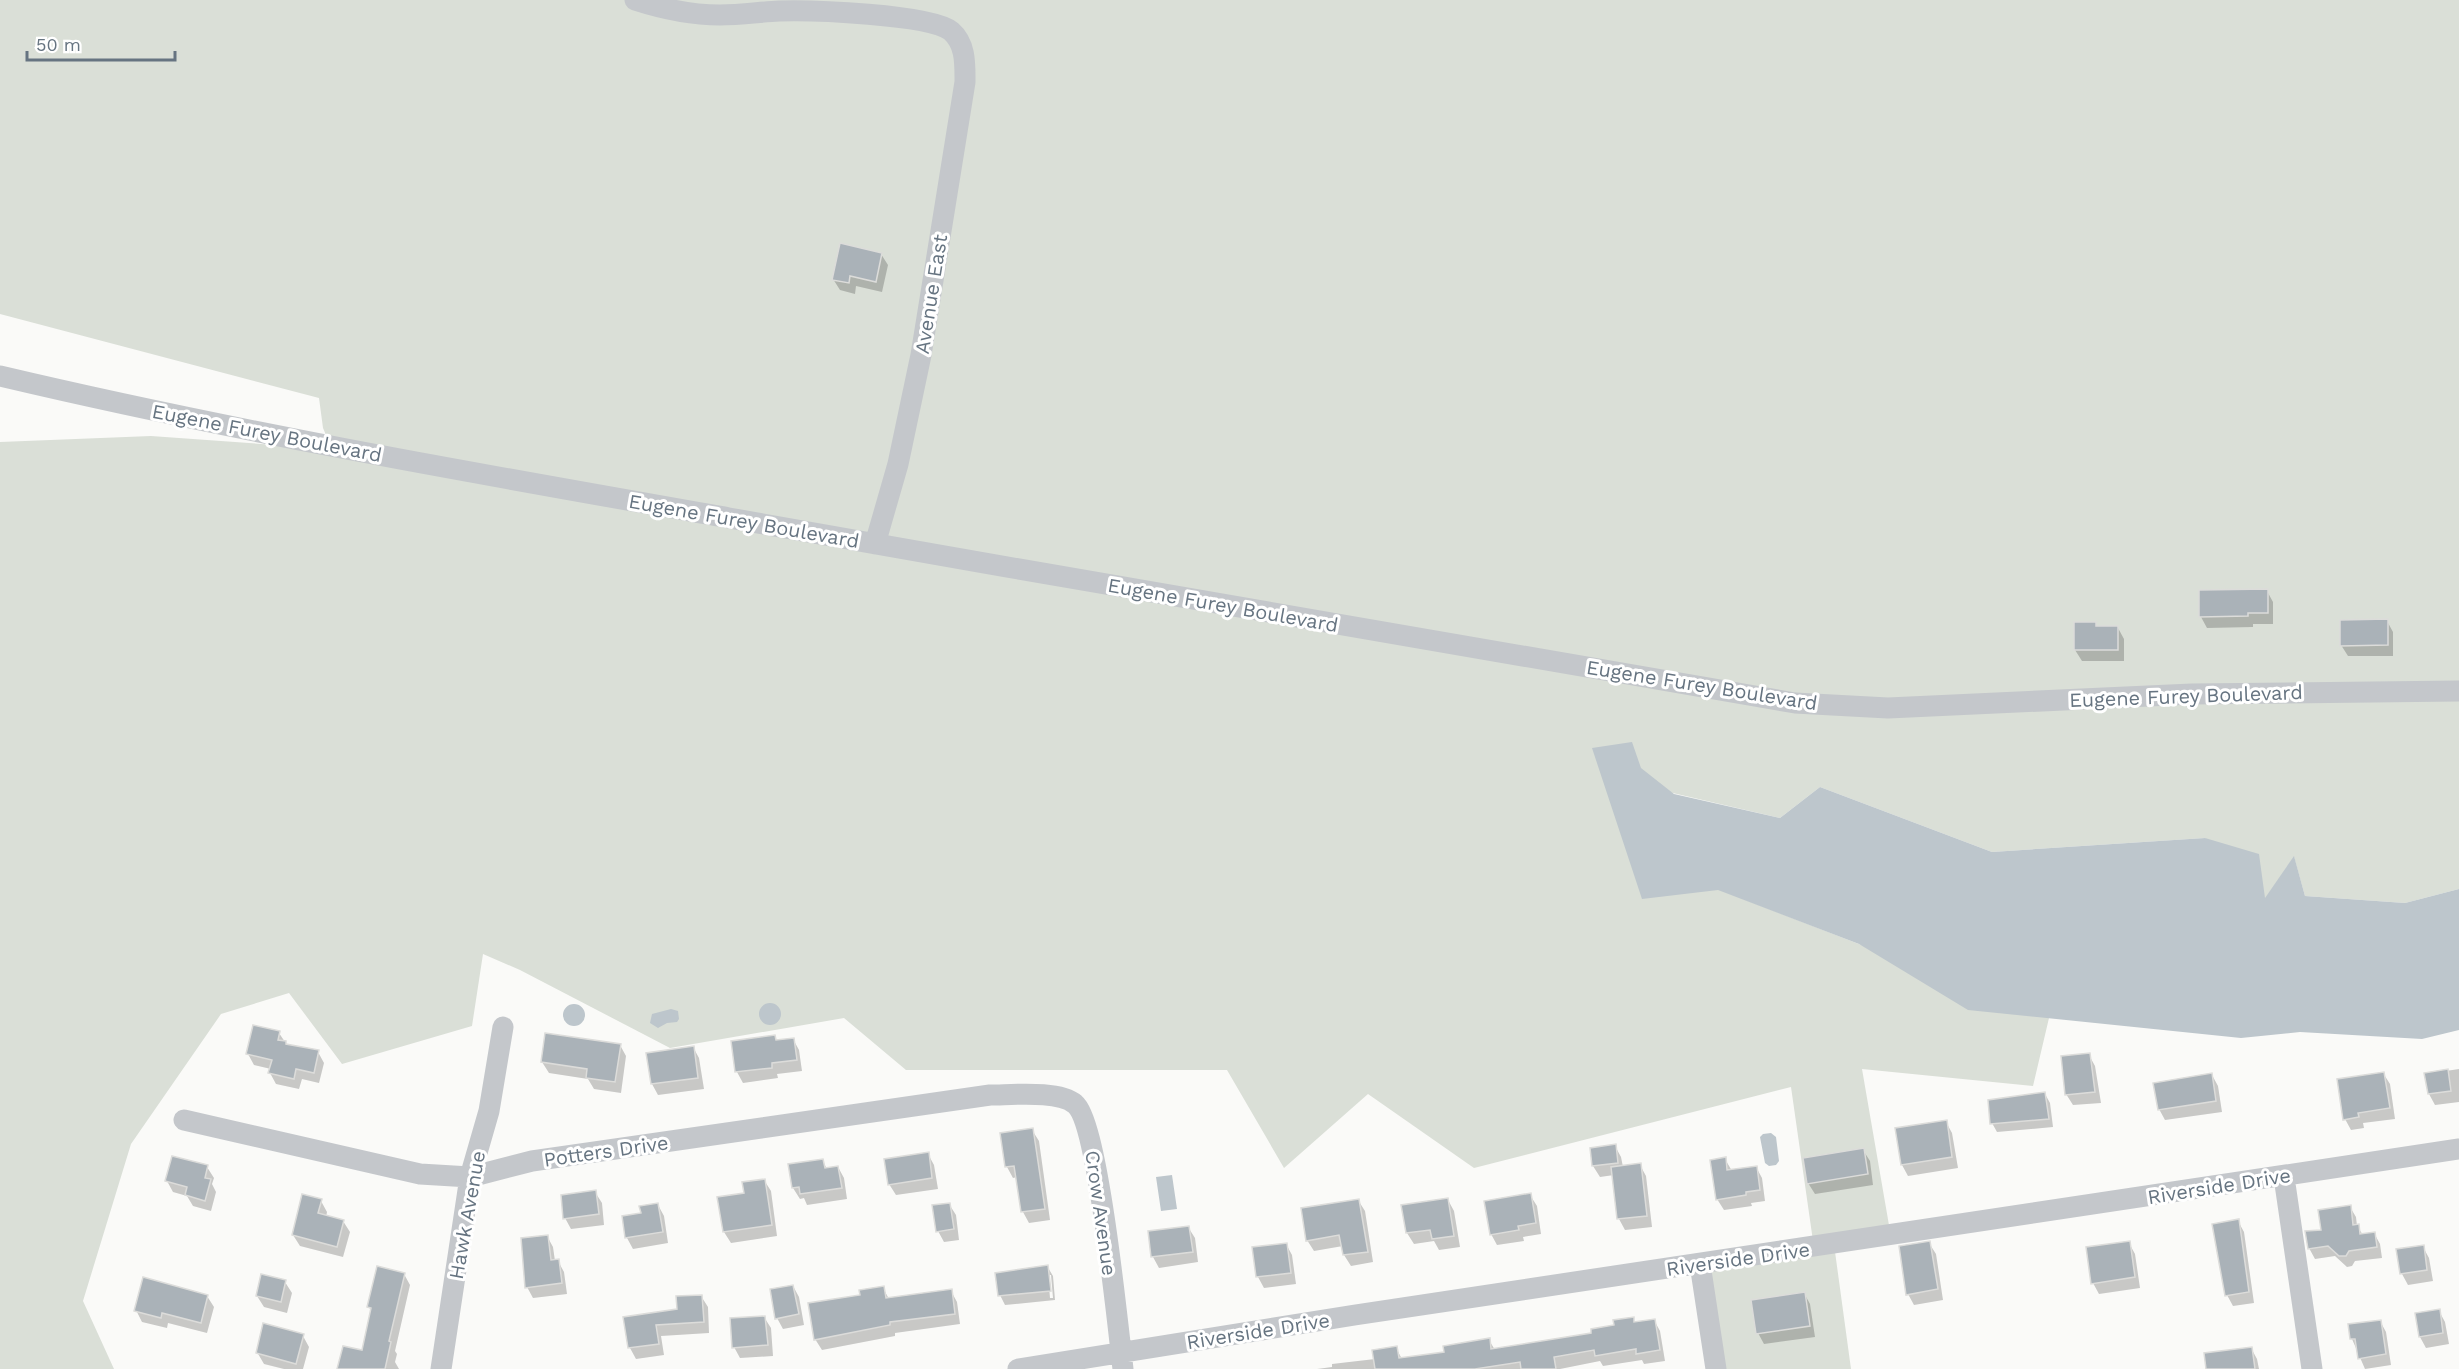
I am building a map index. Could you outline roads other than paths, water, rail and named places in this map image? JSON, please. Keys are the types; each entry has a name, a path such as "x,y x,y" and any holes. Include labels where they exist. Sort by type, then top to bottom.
{"street":[{"name":"Avenue East","path":"635,0 660,8 700,14 813,12 911,19 950,31 959,41 964,54 965,82 921,355 898,464 875,544"},
{"name":"Eugene Furey Boulevard","path":"0,376 248,431 875,544 1794,703 1888,708 2192,694 2459,691"},
{"name":"Hawk Avenue","path":"441,1369 470,1177 489,1111 502,1027"},
{"name":"Potters Drive","path":"184,1120 420,1174 470,1177 532,1161 990,1095 1034,1094"},
{"name":"Crow Avenue","path":"1034,1094 1068,1099 1077,1105 1084,1116 1095,1158 1122,1361"},
{"name":"Riverside Drive","path":"1018,1369 1122,1361 1355,1315 2459,1149"},
{"path":"2284,1177 2312,1369"},
{"path":"1700,1264 1716,1369"}]}
